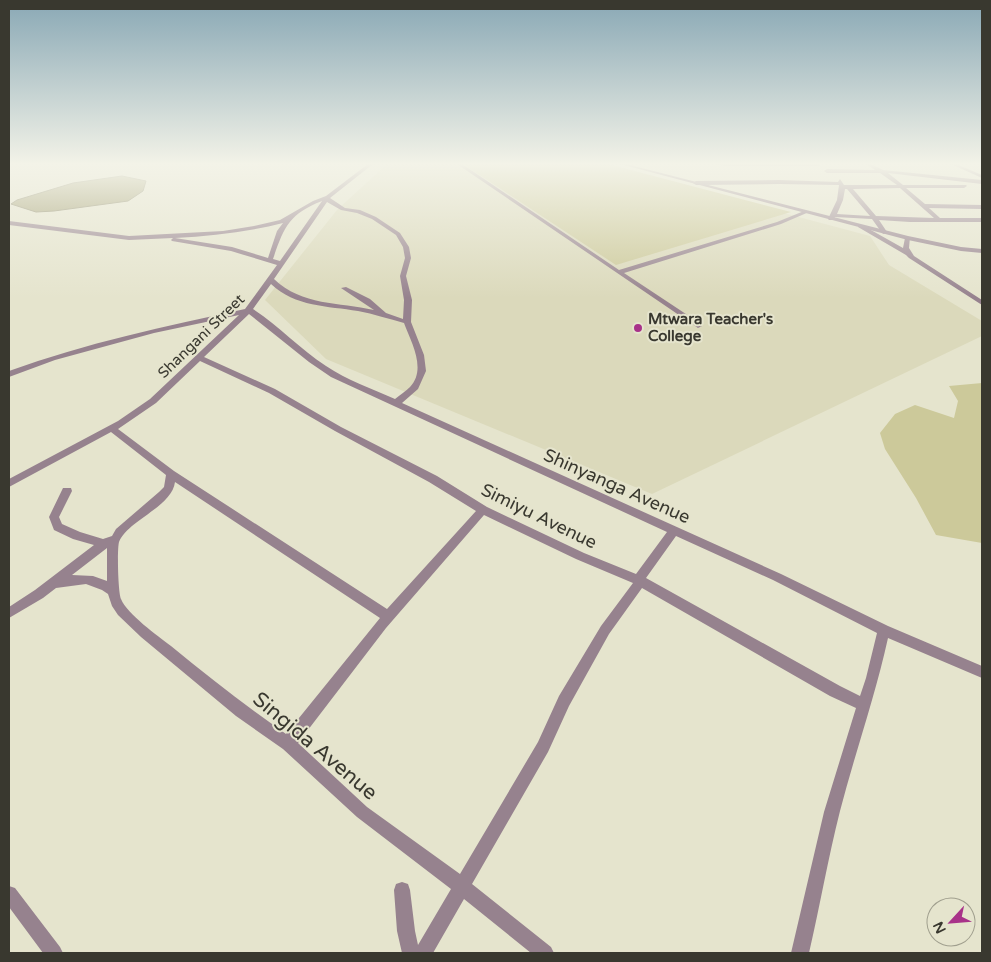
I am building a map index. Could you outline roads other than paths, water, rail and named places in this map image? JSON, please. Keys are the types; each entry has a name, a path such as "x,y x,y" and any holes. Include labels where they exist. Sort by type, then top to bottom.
{"street":[{"path":"9,223 95,232 119,237 156,238 233,232 267,226 289,218 303,209"},
{"name":"Shangani Street","path":"9,483 111,428 148,405 249,310 320,209"},
{"path":"343,209 371,216 398,234 408,254 403,272 408,300 407,322 420,355 422,371 415,387 396,403"},
{"path":"526,209 698,326"},
{"path":"794,209 832,217 908,238 982,252"},
{"path":"832,217 835,209"},
{"path":"866,209 884,232"},
{"path":"926,209 939,220"},
{"path":"620,272 779,223 806,212"},
{"path":"832,217 982,220"},
{"path":"270,260 280,231 289,218"},
{"path":"860,226 908,253 927,268 974,296 982,303"},
{"path":"156,238 232,249 282,264"},
{"path":"908,238 908,253"},
{"path":"271,280 294,296 311,303 384,315 407,322"},
{"path":"344,288 367,300 384,315"},
{"path":"974,296 982,297"},
{"path":"9,374 40,362 179,324 249,310"},
{"name":"Shinyanga Avenue","path":"249,310 267,322 312,362 334,375 810,592 884,630 982,672"},
{"name":"Simiyu Avenue","path":"199,358 272,391 432,479 483,510 580,556 639,581 835,691 864,705"},
{"path":"111,428 172,474 389,617"},
{"path":"9,613 110,542 163,495 169,488 172,474"},
{"path":"67,491 54,517 58,527 71,534 110,542"},
{"path":"288,744 335,682 389,617 483,510"},
{"path":"423,953 543,747 564,701 605,630 674,530"},
{"name":"Singida Avenue","path":"110,542 114,591 119,607 145,633 241,711 288,744 362,812 492,909 545,953"},
{"path":"52,584 75,579 94,580 114,591"},
{"path":"800,953 832,812 873,678 884,630"},
{"path":"402,890 406,931 411,953"},
{"path":"9,894 54,953"}],"place":[{"name":"Mtwara Teacher's College","path":"638,328"}]}
